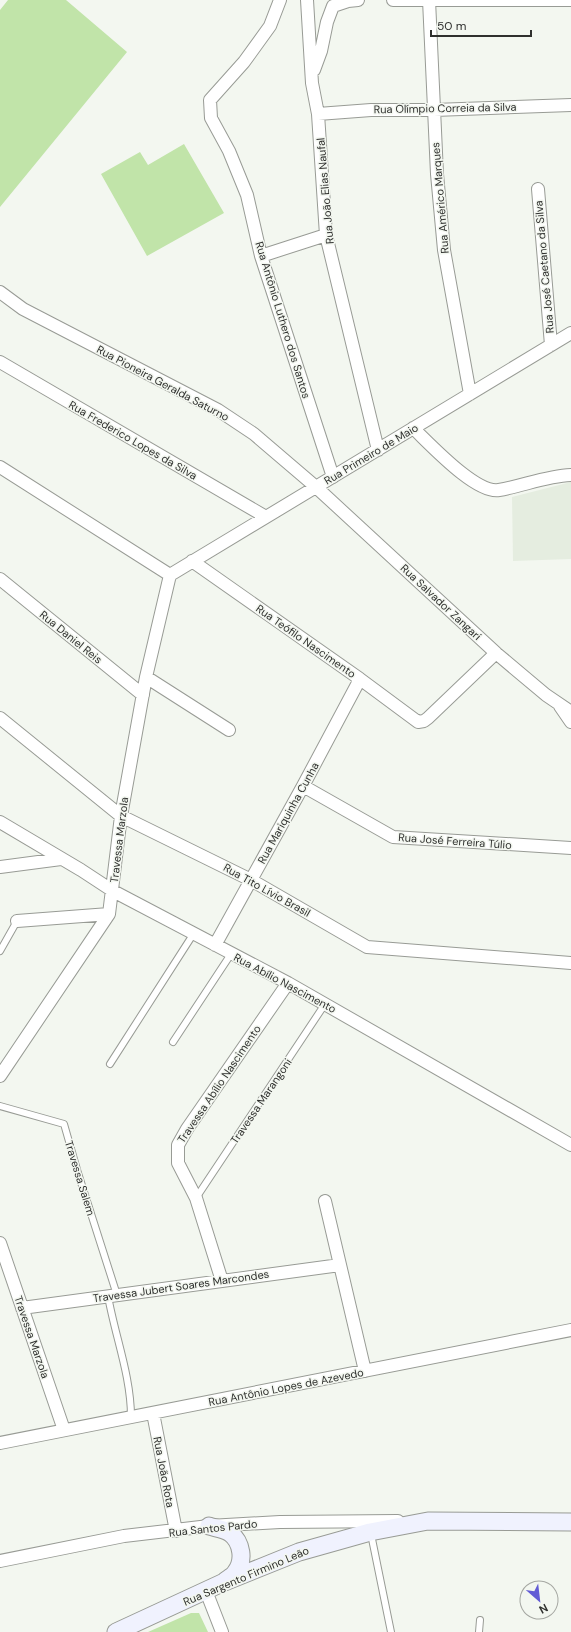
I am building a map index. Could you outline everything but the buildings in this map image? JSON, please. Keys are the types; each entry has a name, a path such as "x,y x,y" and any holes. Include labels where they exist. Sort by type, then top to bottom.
{"street":[{"name":"Rua Antônio Luthero dos Santos","path":"280,0 270,26 244,62 210,100 211,118 229,151 247,195 261,256 333,477"},
{"name":"Rua João Elias Naufal","path":"307,0 312,83 318,114 326,235 378,450"},
{"path":"312,83 315,63 321,50 327,22 333,6 348,0 358,0"},
{"path":"393,0 571,0"},
{"name":"Rua Américo Marques","path":"429,0 434,110 444,250 470,394"},
{"name":"Rua Olímpio Correia da Silva","path":"318,114 371,110 434,110 571,104"},
{"name":"Rua José Caetano da Silva","path":"538,189 551,345"},
{"path":"261,256 326,235"},
{"name":"Rua Pioneira Geralda Saturno","path":"0,292 23,309 218,410 254,434 316,487"},
{"name":"Rua Primeiro de Maio","path":"170,575 571,333"},
{"name":"Rua Frederico Lopes da Silva","path":"0,362 266,517"},
{"path":"412,428 466,477 481,486 497,490 558,475 571,475"},
{"path":"0,467 170,575"},
{"name":"Rua Salvador Zangari","path":"316,487 496,653 558,704 571,712"},
{"name":"Rua Teófilo Nascimento","path":"192,561 360,679 418,722 424,721 428,718 496,653"},
{"name":"Travessa Marzola","path":"0,1076 109,914 113,892 121,816 146,677 170,575"},
{"name":"Rua Daniel Reis","path":"0,578 143,695"},
{"path":"146,677 229,730"},
{"name":"Rua Mariquinha Cunha","path":"215,945 360,679"},
{"path":"558,704 571,722"},
{"name":"Rua Tito Lívio Brasil","path":"0,718 121,816 251,880 367,947 571,963"},
{"name":"Rua José Ferreira Túlio","path":"303,786 393,837 571,848"},
{"name":"Rua Abílio Nascimento","path":"0,822 113,892 288,983 571,1145"},
{"path":"0,868 61,859"},
{"path":"17,921 109,914"},
{"name":"Travessa Abílio Nascimento","path":"222,1281 196,1198 178,1163 178,1145 187,1129 288,983"},
{"path":"325,1201 365,1371"},
{"name":"Travessa Marzola","path":"0,1243 64,1430"},
{"name":"Travessa Jubert Soares Marcondes","path":"22,1308 340,1265"},
{"name":"Rua Antônio Lopes de Azevedo","path":"0,1443 571,1330"},
{"name":"Rua João Rota","path":"153,1413 176,1531"},
{"name":"Rua Santos Pardo","path":"0,1561 124,1536 209,1526 280,1522 428,1521"},
{"name":"Rua Sargento Firmino Leão","path":"116,1632 206,1592 222,1583 299,1552 370,1532 428,1521 571,1522"},
{"path":"209,1526 230,1533 236,1540 242,1555 236,1572 222,1583"},
{"path":"206,1592 222,1632"}],"lane":[{"path":"0,951 17,921"},
{"path":"110,1064 194,933"},
{"path":"173,1042 231,954"},
{"name":"Travessa Marangoni","path":"196,1198 325,1004"},
{"name":"Travessa Salem","path":"0,1106 64,1124 112,1296"},
{"path":"112,1296 131,1404 131,1417"},
{"path":"370,1532 391,1632"},
{"path":"479,1632 480,1620"}],"shaded area":[{"path":"571,482 571,559 513,561 512,497"}],"green space":[{"path":"8,0 66,0 127,52 0,207 0,10"},
{"path":"184,144 224,213 147,256 101,174 140,152 148,165"},
{"path":"191,1613 199,1613 208,1632 148,1632"}]}
